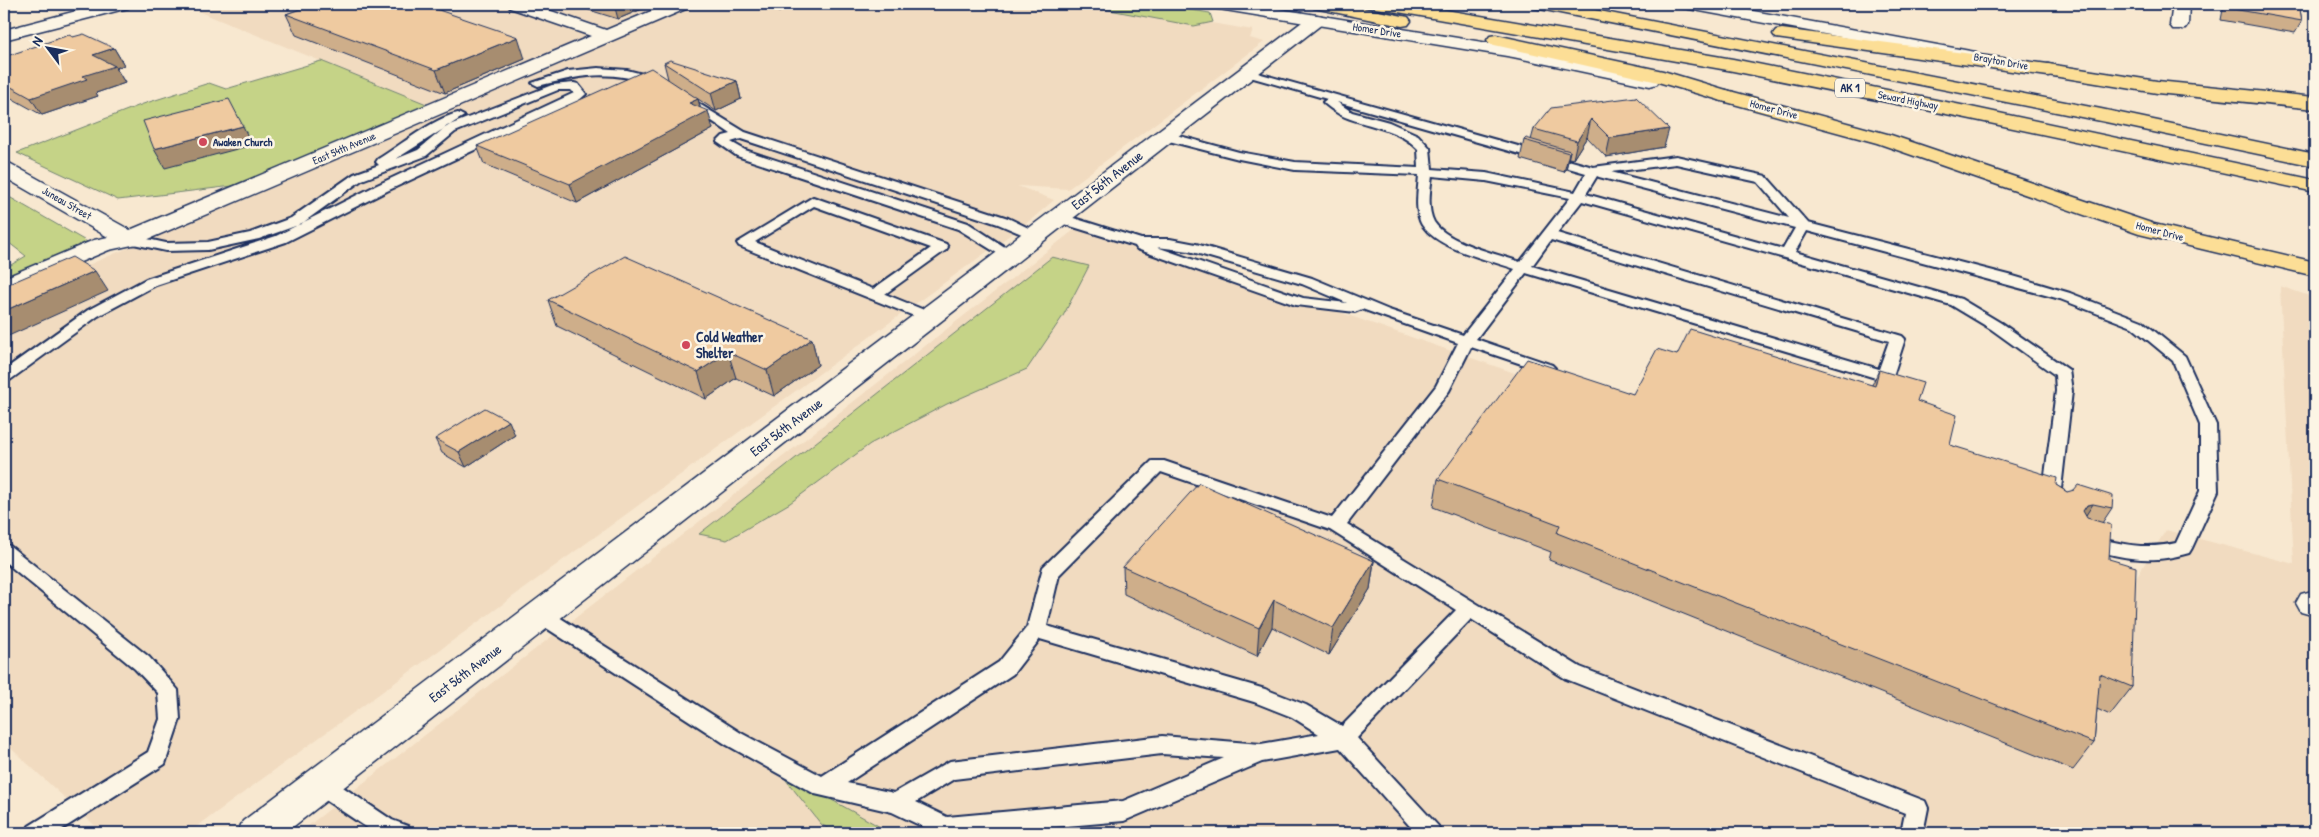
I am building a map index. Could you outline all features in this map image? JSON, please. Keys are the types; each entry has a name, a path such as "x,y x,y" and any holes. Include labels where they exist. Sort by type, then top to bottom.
{"main road":[{"name":"Seward Highway","path":"1381,4 1630,44 2014,121 2315,186"},
{"name":"Seward Highway","path":"1540,4 2101,115 2315,160"},
{"path":"1553,4 2048,70"},
{"name":"Homer Drive","path":"1318,12 1575,57 1663,77 1884,139 2147,229 2315,269"},
{"name":"Brayton Drive","path":"2048,70 2157,87 2315,103"},
{"path":"2147,229 2315,285"}],"street":[{"path":"4,35 122,4"},
{"path":"516,4 606,36"},
{"name":"East 54th Avenue","path":"4,287 102,245 129,240 682,4"},
{"path":"1219,4 1318,12"},
{"name":"Brayton Drive","path":"1689,4 2048,70"},
{"path":"2179,25 2181,4"},
{"name":"East 56th Avenue","path":"256,833 1247,73 1318,12"},
{"name":"Juneau Street","path":"4,168 129,240"}],"lane":[{"path":"129,240 166,247 208,246 254,236 296,221 358,177 443,123 488,102 561,75 591,70 619,70 645,76 667,86"},
{"path":"1247,73 1594,171 2065,296 2137,324 2180,359 2208,424 2209,491 2183,548 2160,554 2131,555 2076,539"},
{"path":"4,377 93,313 151,282 281,239 382,188 573,100 580,94 574,86 556,87 536,94 451,128 432,147 412,159 358,177"},
{"path":"1314,92 1348,114 1385,125 1414,138 1424,148 1426,172 1423,200 1428,224 1448,241 1522,267 1885,376 1896,339 1548,235"},
{"path":"684,97 741,135 1003,221 1036,235"},
{"path":"741,135 723,142 741,153 963,226 1010,255"},
{"path":"1165,136 1253,159 1313,168 1471,175 1578,197 1787,253 1956,302 1996,326 2063,373 2064,391 2050,510"},
{"path":"1594,171 1676,160 1762,179 1803,226"},
{"path":"1336,526 1443,388 1466,340 1578,197 1594,171"},
{"path":"874,295 941,247 813,201 744,244 929,318"},
{"path":"1059,218 1140,243 1170,243 1191,247 1307,281 1384,313 1565,374"},
{"path":"1787,253 1803,226"},
{"path":"1140,243 1144,248 1301,302 1323,302 1384,313"},
{"path":"823,787 1006,668 1036,630 1050,572 1158,465 1336,526 1573,673 1917,808 1912,833"},
{"path":"4,551 142,663 168,690 170,719 157,758 37,833"},
{"path":"541,615 734,739 823,787 896,803 946,827 1124,812 1260,753 1344,738 1469,609"},
{"path":"1036,630 1258,695 1299,711 1344,738 1430,833"},
{"path":"896,803 950,770 1162,745 1260,753"},
{"path":"320,784 384,827 400,833"}],"shaded area":[{"path":"180,4 1099,4 1253,30 1250,38 1264,42 1068,189 1018,186 1054,200 1032,219 188,833 103,833 4,742 4,301 597,47 429,105"},
{"path":"1083,223 2130,587 2166,530 2294,564 2280,286 2315,298 2315,833 299,833"}],"green space":[{"path":"1078,4 1155,4 1210,13 1213,22 1194,26"},
{"path":"321,61 429,105 241,185 118,200 17,153 143,104 209,83 226,89"},
{"path":"4,194 89,243 4,280 4,269 26,256 4,239"},
{"path":"1052,257 1089,266 1063,316 1027,369 947,404 870,444 790,503 727,540 699,534"},
{"path":"778,770 891,833 835,833 821,824"}],"building":[{"path":"315,4 421,4 518,37 436,70 286,14"},
{"path":"2228,4 2299,4 2302,21 2227,8"},
{"path":"84,34 114,48 93,55 115,66 83,76 87,79 31,98 4,83 4,57 69,35 73,37"},
{"path":"670,60 737,81 711,93 664,63"},
{"path":"651,68 698,99 689,103 708,111 570,184 477,146"},
{"path":"1636,97 1669,129 1610,138 1591,119 1577,141 1534,129 1551,108"},
{"path":"229,99 243,126 154,149 143,121"},
{"path":"1526,138 1570,151 1569,153 1524,140"},
{"path":"625,256 812,339 767,370 728,352 698,372 548,300"},
{"path":"72,257 95,271 4,311 4,286"},
{"path":"1690,329 1875,386 1879,370 1923,383 1917,401 1957,415 1950,445 2057,478 2056,485 2067,492 2074,490 2078,485 2113,496 2112,508 2093,504 2087,505 2083,511 2087,518 2111,525 2109,559 2136,567 2132,687 2100,674 2094,743 1557,533 1560,525 1438,479 1527,359 1633,394 1657,349 1677,355"},
{"path":"485,408 509,421 459,452 435,439"},
{"path":"1199,483 1374,561 1333,628 1274,600 1259,628 1123,567"}],"place":[{"name":"Awaken Church","path":"203,142"},
{"name":"Cold Weather Shelter","path":"686,345"}]}
